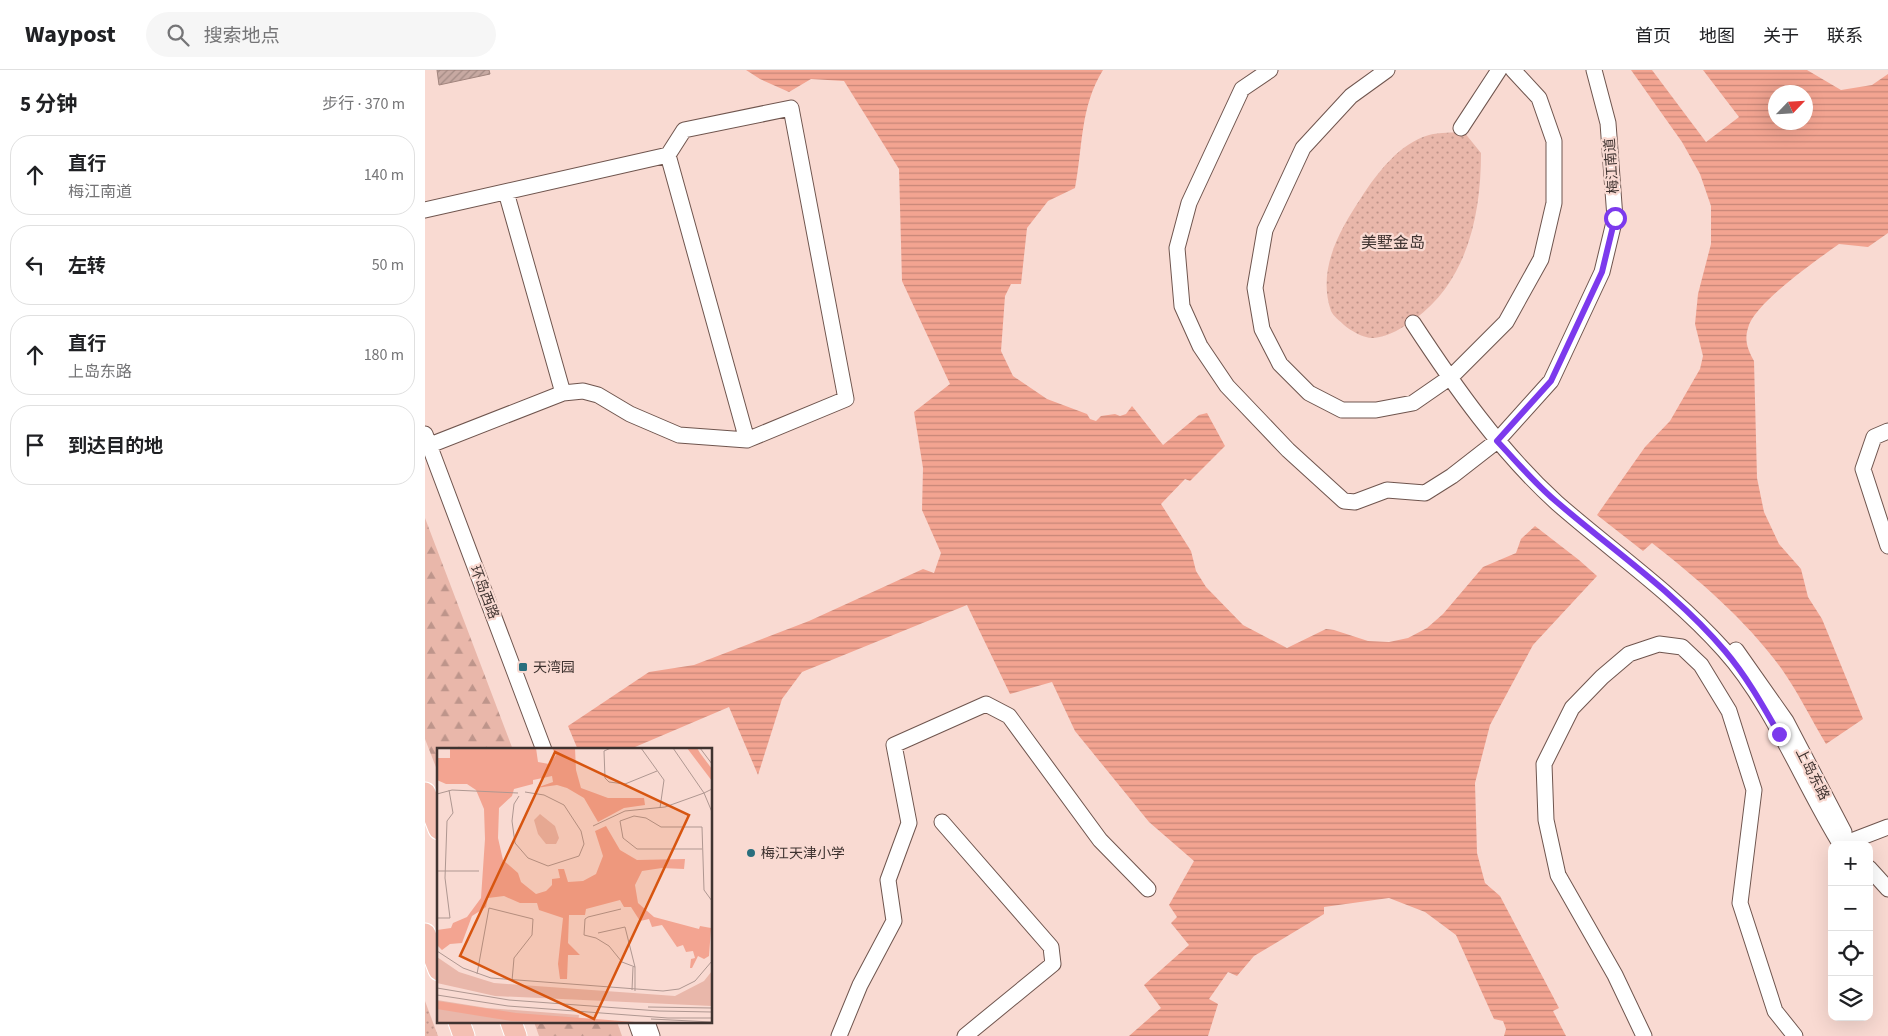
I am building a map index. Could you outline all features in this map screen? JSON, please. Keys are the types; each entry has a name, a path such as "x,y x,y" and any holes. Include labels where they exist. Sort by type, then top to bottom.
{"highway":[{"path":"425,793 437,825"},
{"path":"430,946 437,965"},
{"path":"460,1024 464,1036"},
{"path":"513,1024 518,1036"}],"street":[{"name":"梅江南道","path":"1270,70 1242,89 1189,203 1177,248 1182,306 1200,346 1227,386 1288,450 1344,501 1355,502 1387,490 1425,493 1497,441 1551,381 1602,272 1615,218 1608,123 1594,70"},
{"path":"1387,70 1351,96 1303,148 1265,230 1255,288 1262,329 1280,364 1309,393 1342,410 1376,410 1413,403 1449,378 1506,322 1541,259 1554,203 1554,141 1539,98 1513,70"},
{"path":"1461,128 1499,70"},
{"path":"425,210 668,156 684,130 791,108 846,399 747,440 679,435 630,414 598,395 583,391 563,393 426,442"},
{"path":"668,156 747,440"},
{"path":"506,192 563,393"},
{"name":"上岛东路","path":"1413,324 1449,378 1497,441 1557,502 1661,587 1696,619 1726,652 1752,688 1846,841"},
{"path":"1888,431 1874,437 1863,469 1888,546"},
{"name":"环岛西路","path":"426,442 543,748"},
{"name":"环岛西路","path":"425,462 532,748"},
{"path":"1644,1036 1615,975 1559,875 1546,820 1544,764 1572,708 1601,676 1629,654 1659,644 1682,647 1701,664 1729,711 1754,790 1740,903 1775,1011 1795,1036"},
{"path":"839,1036 860,985 894,921 888,880 909,823 895,745 986,704 1009,716 1100,840 1148,889"},
{"path":"942,822 1051,947 1053,964 965,1036"},
{"path":"1855,841 1888,827"},
{"path":"1873,872 1888,889"},
{"path":"1873,885 1888,900"},
{"path":"637,1024 641,1036"},
{"path":"648,1024 653,1036"}],"green space":[{"path":"1464,132 1481,153 1478,199 1468,244 1448,285 1433,303 1415,319 1391,333 1374,338 1362,336 1354,332 1333,315 1327,296 1329,266 1338,237 1345,224 1374,179 1390,160 1408,145 1429,135"},
{"path":"425,518 512,748 437,748 437,770 425,739"},
{"path":"425,1001 438,1036 425,1036"},
{"path":"535,1024 618,1024 622,1036 539,1036"}],"shaded area":[{"path":"746,70 1103,70 1090,98 1086,113 1075,188 1048,201 1027,228 1021,284 1011,284 1005,296 1001,351 1013,376 1047,399 1087,414 1090,419 1096,421 1101,416 1115,414 1120,416 1126,414 1132,406 1163,445 1199,415 1207,413 1225,446 1190,481 1185,479 1161,504 1191,551 1196,571 1206,587 1243,625 1287,648 1326,629 1368,641 1389,642 1408,638 1427,628 1443,614 1483,567 1516,553 1521,539 1535,526 1597,576 1533,645 1490,725 1475,783 1477,853 1485,883 1500,896 1559,1008 1553,1011 1566,1036 1504,1036 1506,1029 1503,1021 1494,1019 1456,935 1425,912 1389,898 1324,907 1324,914 1254,956 1237,976 1228,972 1209,999 1218,1004 1208,1036 1129,1036 1161,1008 1144,985 1189,945 1171,923 1177,917 1169,905 1194,861 1149,822 1075,731 1052,682 1010,694 967,605 802,672 782,699 758,775 729,707 633,748 577,748 568,726 649,672 694,665 809,621 923,569 934,573 941,553 922,510 923,468 914,412 950,384 902,281 899,169 844,81 811,79 789,92 760,79"},
{"path":"1631,70 1652,70 1706,142 1739,117 1703,70 1807,70 1841,90 1872,85 1888,74 1888,233 1868,247 1839,244 1816,260 1787,283 1762,307 1753,318 1746,337 1748,349 1754,361 1757,478 1764,512 1779,544 1801,569 1808,597 1822,619 1863,719 1826,744 1781,668 1753,633 1721,601 1652,543 1643,551 1597,515 1645,447 1670,421 1700,369 1703,356 1695,324 1698,294 1711,244 1711,206 1700,174 1682,142"}],"building":[{"path":"437,70 489,70 490,74 439,85"}],"place":[{"name":"天湾园","path":"523,667"},
{"name":"梅江天津小学","path":"751,853"}],"district":[{"name":"美墅金岛","path":"1393,242"}],"route":[{"path":"1615,218 1602,272 1551,381 1497,441 1557,502 1661,587 1696,619 1726,652 1752,688 1779,734"}]}
